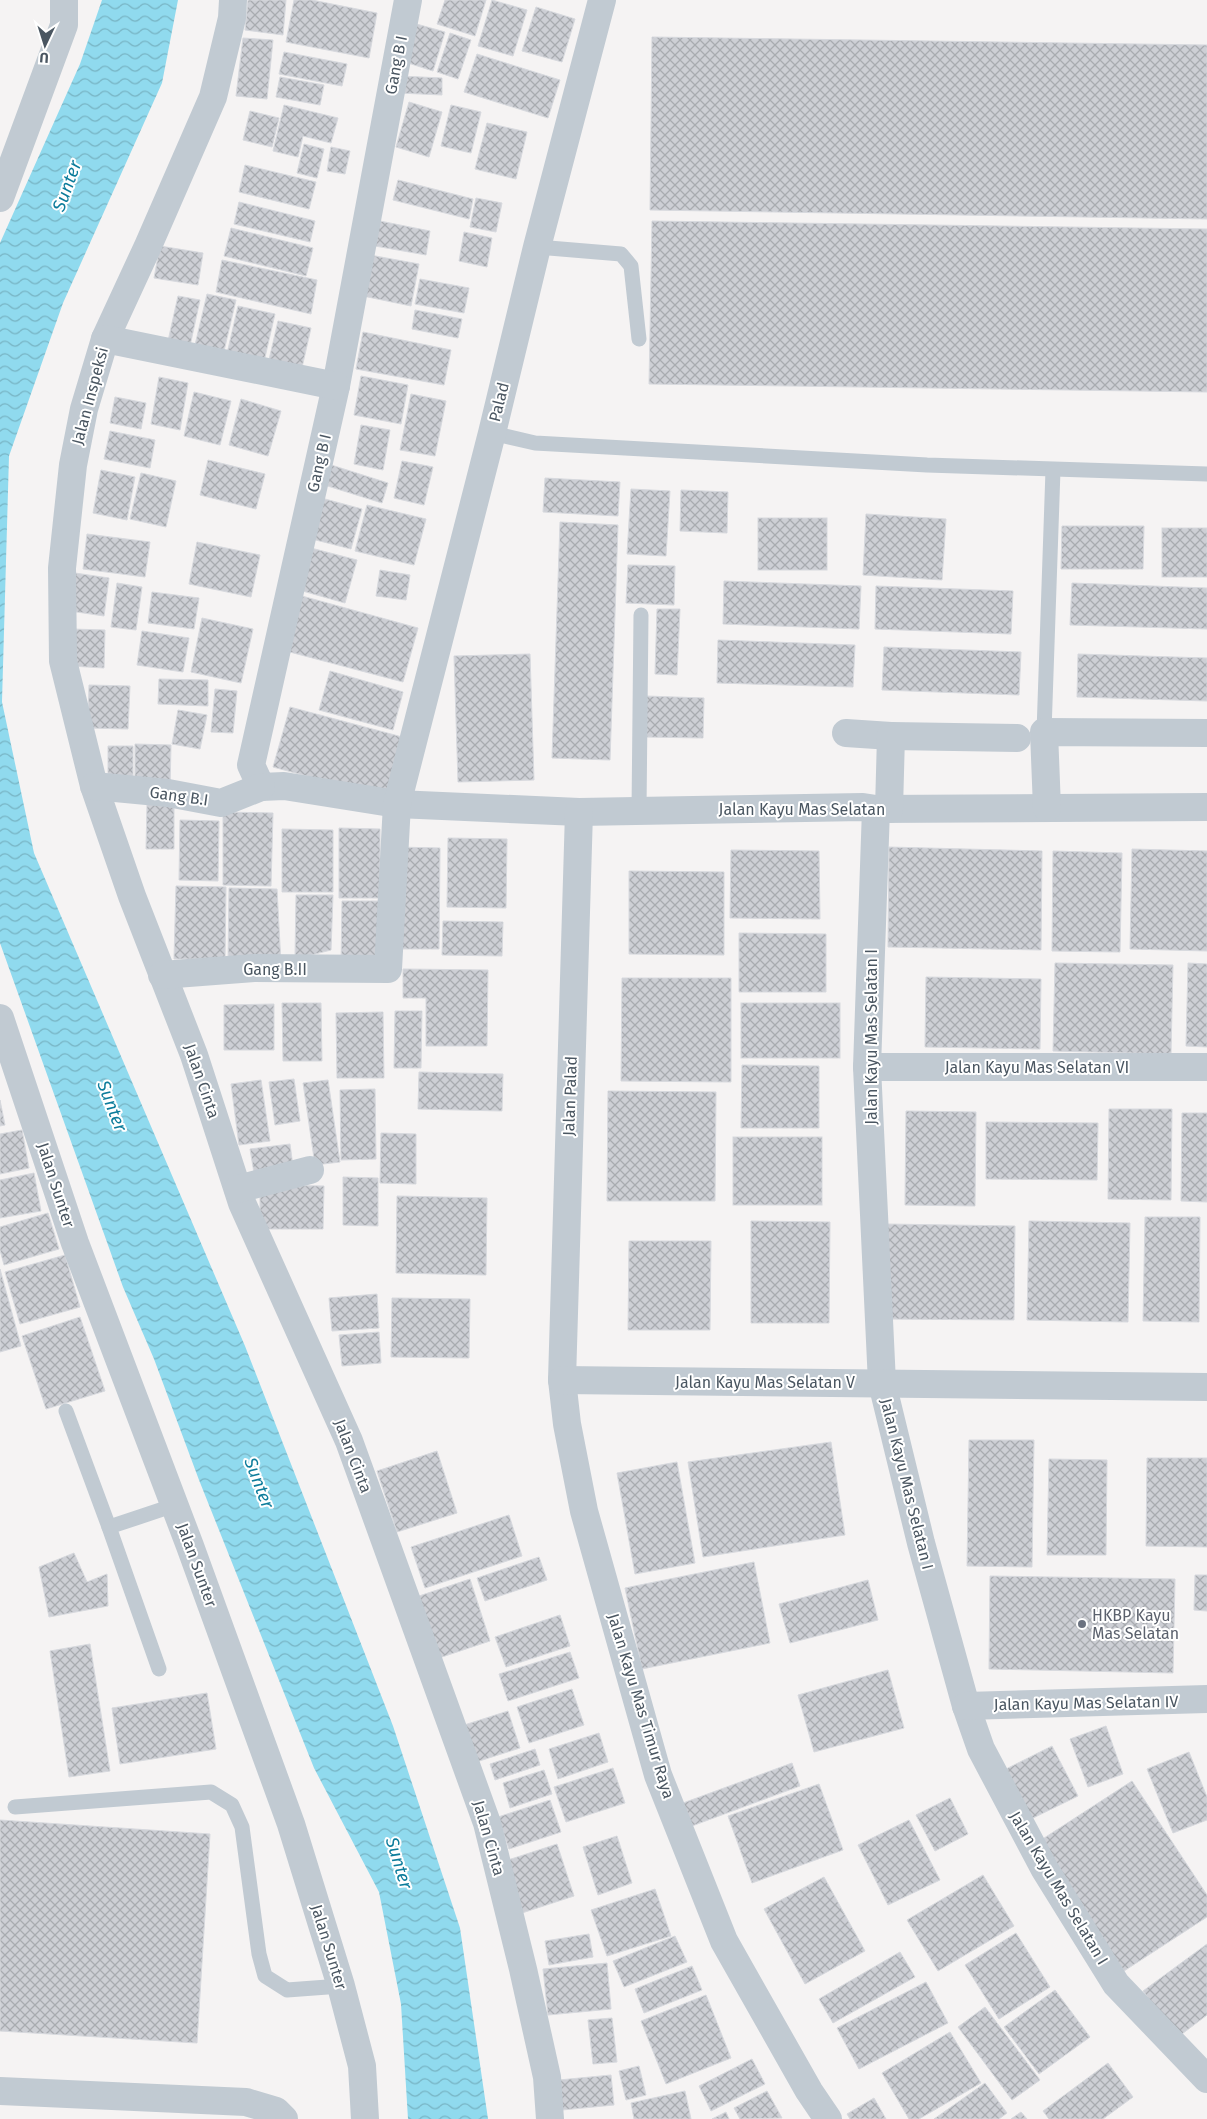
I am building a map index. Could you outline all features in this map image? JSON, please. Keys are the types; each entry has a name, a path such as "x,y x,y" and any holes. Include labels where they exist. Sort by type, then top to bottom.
{"street":[{"path":"0,198 64,25 64,0"},
{"name":"Jalan Inspeksi","path":"98,798 63,662 62,568 73,465 84,409 105,339 213,97 232,18 233,0"},
{"name":"Gang B I","path":"261,787 251,765 336,386 408,0"},
{"name":"Palad","path":"388,969 397,804 492,433 537,247 602,0"},
{"path":"105,339 336,386"},
{"path":"1047,808 1044,732 1207,733"},
{"path":"846,733 891,736 1017,738"},
{"name":"Jalan Kayu Mas Selatan I","path":"891,736 882,809 867,1067 882,1383 921,1543 966,1706 981,1749 1044,1868 1116,1984 1201,2063"},
{"path":"261,787 284,786 397,804"},
{"name":"Gang B.I","path":"98,798 168,793 221,803 261,787"},
{"name":"Jalan Cinta","path":"98,798 162,975 194,1055 238,1189 349,1441 487,1823 547,2077 550,2119"},
{"name":"Jalan Kayu Mas Selatan","path":"397,804 579,812 863,808 1207,807"},
{"name":"Jalan Palad","path":"562,1380 579,812"},
{"name":"Gang B.II","path":"162,975 254,968 388,969"},
{"name":"Jalan Sunter","path":"0,1018 75,1243 175,1505 292,1824 342,1986 362,2066 365,2119"},
{"name":"Jalan Kayu Mas Selatan VI","path":"867,1067 1207,1067"},
{"path":"238,1189 310,1170"},
{"name":"Jalan Kayu Mas Selatan V","path":"562,1380 1207,1387"},
{"name":"Jalan Kayu Mas Timur Raya","path":"562,1380 567,1424 584,1511 658,1775 724,1942 809,2091 828,2119"},
{"name":"Jalan Kayu Mas Selatan IV","path":"966,1706 1207,1699"},
{"path":"0,2091 246,2102 276,2112 284,2119"}],"lane":[{"path":"537,247 621,254 631,266 639,339"},
{"path":"492,433 535,442 917,464 1207,474"},
{"path":"1044,732 1053,470"},
{"path":"639,811 641,615"},
{"path":"66,1411 159,1669"},
{"path":"109,1527 175,1505"},
{"path":"15,1808 211,1792 232,1804 242,1827 259,1954 265,1976 287,1990 342,1986"}],"water":[{"name":"Sunter","path":"102,0 178,0 162,83 63,303 9,456 2,702 34,853 245,1346 393,1726 460,1928 488,2119 408,2119 401,2004 379,1892 314,1768 199,1480 154,1359 123,1287 0,943 0,243 80,64"}],"building":[{"path":"248,0 286,0 283,35 245,30"},
{"path":"294,0 312,0 377,13 369,58 286,42"},
{"path":"445,0 486,0 475,36 437,24"},
{"path":"492,0 527,10 513,56 478,46"},
{"path":"536,7 575,19 562,62 522,51"},
{"path":"413,23 445,32 433,71 402,61"},
{"path":"450,33 471,40 458,79 437,72"},
{"path":"652,37 1207,45 1207,219 650,210"},
{"path":"243,38 273,40 267,99 236,96"},
{"path":"284,52 347,64 342,86 279,74"},
{"path":"477,54 560,80 548,118 464,92"},
{"path":"400,76 442,78 442,95 399,93"},
{"path":"280,77 324,85 320,105 276,97"},
{"path":"409,102 442,112 429,157 396,147"},
{"path":"284,105 338,118 331,143 303,136 298,157 273,151"},
{"path":"451,105 481,112 471,153 441,146"},
{"path":"250,111 279,118 272,147 243,140"},
{"path":"487,123 527,132 516,179 475,169"},
{"path":"304,144 324,149 317,178 297,173"},
{"path":"331,147 350,151 345,174 327,171"},
{"path":"245,165 316,182 309,209 239,192"},
{"path":"398,180 473,199 469,219 393,200"},
{"path":"476,198 502,203 496,232 470,227"},
{"path":"239,202 315,221 310,242 234,224"},
{"path":"380,221 430,231 426,255 375,246"},
{"path":"652,221 1207,229 1207,392 649,384"},
{"path":"231,228 313,248 306,276 224,256"},
{"path":"464,232 492,238 487,267 459,261"},
{"path":"160,246 203,253 198,285 154,278"},
{"path":"370,255 419,264 411,306 363,296"},
{"path":"222,260 317,280 311,314 216,292"},
{"path":"420,279 469,288 464,313 415,304"},
{"path":"207,294 236,300 224,351 195,345"},
{"path":"178,296 200,300 190,346 168,341"},
{"path":"238,306 275,314 263,366 226,358"},
{"path":"415,310 462,319 458,338 412,329"},
{"path":"278,321 311,328 301,372 268,364"},
{"path":"363,332 451,350 444,385 356,369"},
{"path":"361,376 408,385 401,424 354,415"},
{"path":"159,377 188,383 180,430 151,424"},
{"path":"194,392 231,401 220,445 184,436"},
{"path":"411,394 446,401 435,456 400,450"},
{"path":"115,397 146,403 141,429 110,423"},
{"path":"241,399 281,411 268,456 229,445"},
{"path":"361,425 390,430 383,470 354,464"},
{"path":"110,431 155,440 150,468 104,459"},
{"path":"208,460 265,474 256,509 200,495"},
{"path":"402,461 433,467 424,505 394,498"},
{"path":"325,463 388,483 382,503 318,483"},
{"path":"101,470 135,477 127,520 93,513"},
{"path":"141,473 176,481 166,527 130,519"},
{"path":"545,478 620,482 618,516 543,512"},
{"path":"631,489 670,491 666,556 627,554"},
{"path":"681,490 728,492 727,533 680,531"},
{"path":"314,496 362,509 351,549 304,537"},
{"path":"367,505 426,519 414,565 355,551"},
{"path":"866,514 946,519 942,580 863,575"},
{"path":"758,518 827,518 827,570 758,570"},
{"path":"560,522 618,525 610,760 552,758"},
{"path":"1062,526 1144,526 1143,569 1061,569"},
{"path":"1162,528 1207,528 1207,577 1162,577"},
{"path":"87,534 150,542 145,577 83,569"},
{"path":"197,542 260,555 251,597 189,584"},
{"path":"311,548 357,560 345,603 299,590"},
{"path":"628,565 675,566 674,605 626,603"},
{"path":"380,570 410,575 406,600 376,596"},
{"path":"75,573 109,578 104,616 70,611"},
{"path":"724,581 861,586 859,629 723,624"},
{"path":"117,583 142,587 136,630 111,627"},
{"path":"1072,583 1207,588 1207,629 1070,625"},
{"path":"876,586 1013,591 1011,634 875,629"},
{"path":"152,592 199,598 194,629 148,623"},
{"path":"302,596 418,628 403,682 286,651"},
{"path":"657,609 680,609 677,675 655,674"},
{"path":"202,618 253,629 241,683 191,672"},
{"path":"71,629 105,630 104,668 71,666"},
{"path":"142,631 189,638 183,672 137,665"},
{"path":"718,640 855,645 853,687 717,683"},
{"path":"884,647 1021,652 1019,695 882,690"},
{"path":"530,654 534,780 458,782 454,656"},
{"path":"1078,654 1207,658 1207,701 1077,697"},
{"path":"330,671 403,692 393,730 319,710"},
{"path":"159,679 208,680 208,706 158,704"},
{"path":"89,685 130,686 128,729 88,728"},
{"path":"215,689 237,691 233,733 211,732"},
{"path":"646,696 704,698 703,738 645,737"},
{"path":"290,707 406,738 389,798 273,767"},
{"path":"178,710 207,715 200,749 172,744"},
{"path":"135,744 171,745 170,790 135,789"},
{"path":"108,746 133,746 133,785 108,784"},
{"path":"147,804 174,804 174,849 146,849"},
{"path":"223,812 273,813 271,886 223,885"},
{"path":"180,820 219,821 218,881 179,880"},
{"path":"339,828 380,829 380,898 339,898"},
{"path":"282,829 333,830 333,892 282,892"},
{"path":"448,838 507,839 506,908 447,907"},
{"path":"396,847 440,848 439,949 395,949"},
{"path":"889,847 1042,851 1041,950 888,947"},
{"path":"1132,849 1207,851 1207,951 1130,949"},
{"path":"731,850 819,851 820,919 730,918"},
{"path":"1053,851 1122,853 1120,952 1052,951"},
{"path":"629,871 724,872 724,955 629,954"},
{"path":"176,886 226,887 225,959 174,959"},
{"path":"229,888 277,889 281,964 228,963"},
{"path":"296,895 333,895 331,950 295,959"},
{"path":"342,901 379,901 378,967 341,966"},
{"path":"443,921 503,922 502,956 442,955"},
{"path":"739,933 826,934 826,992 739,992"},
{"path":"1055,963 1173,965 1171,1054 1053,1051"},
{"path":"1188,963 1207,964 1207,1047 1186,1046"},
{"path":"403,969 488,970 487,1046 426,1046 426,998 403,998"},
{"path":"926,977 1041,979 1040,1049 925,1047"},
{"path":"622,978 731,978 731,1082 621,1081"},
{"path":"282,1003 321,1003 322,1061 283,1061"},
{"path":"741,1003 840,1003 840,1058 741,1058"},
{"path":"274,1004 274,1050 224,1050 224,1005"},
{"path":"395,1011 422,1011 421,1068 394,1068"},
{"path":"383,1012 384,1078 337,1078 336,1013"},
{"path":"742,1065 819,1066 819,1128 741,1128"},
{"path":"419,1072 503,1074 502,1111 418,1109"},
{"path":"294,1079 300,1121 275,1125 269,1082"},
{"path":"261,1080 270,1141 239,1145 231,1084"},
{"path":"328,1080 340,1162 315,1165 303,1083"},
{"path":"375,1089 376,1159 341,1160 340,1090"},
{"path":"608,1091 716,1092 715,1201 607,1201"},
{"path":"0,1100 5,1125 0,1126"},
{"path":"1109,1109 1172,1109 1171,1200 1108,1199"},
{"path":"906,1111 976,1112 975,1206 905,1205"},
{"path":"1182,1113 1207,1113 1207,1202 1181,1201"},
{"path":"986,1122 1098,1123 1097,1180 986,1179"},
{"path":"22,1130 29,1168 0,1174 0,1134"},
{"path":"381,1133 416,1134 416,1184 380,1183"},
{"path":"733,1137 822,1137 822,1205 733,1205"},
{"path":"290,1144 294,1174 255,1179 250,1149"},
{"path":"34,1173 41,1211 0,1218 0,1180"},
{"path":"343,1177 378,1178 378,1226 343,1225"},
{"path":"260,1185 324,1186 323,1229 260,1229"},
{"path":"397,1196 487,1198 486,1275 396,1273"},
{"path":"48,1213 59,1249 4,1265 0,1250 0,1227"},
{"path":"1145,1217 1200,1217 1199,1322 1143,1321"},
{"path":"751,1221 830,1222 829,1323 751,1323"},
{"path":"1029,1221 1130,1223 1128,1322 1027,1320"},
{"path":"886,1224 1015,1226 1014,1320 884,1319"},
{"path":"629,1241 711,1241 710,1330 628,1330"},
{"path":"65,1255 80,1307 20,1324 5,1272"},
{"path":"0,1269 21,1346 0,1352"},
{"path":"377,1294 379,1328 332,1331 329,1298"},
{"path":"392,1298 470,1299 469,1358 391,1357"},
{"path":"80,1317 105,1391 46,1409 22,1336"},
{"path":"379,1332 381,1363 342,1366 339,1335"},
{"path":"969,1440 1034,1440 1032,1567 967,1566"},
{"path":"831,1442 845,1535 703,1557 688,1462"},
{"path":"437,1451 457,1513 397,1532 377,1471"},
{"path":"1147,1458 1207,1458 1207,1547 1146,1546"},
{"path":"1049,1459 1107,1460 1106,1555 1047,1555"},
{"path":"677,1462 695,1563 635,1574 617,1473"},
{"path":"509,1515 522,1556 425,1588 411,1547"},
{"path":"74,1553 87,1582 107,1574 108,1606 49,1617 39,1567"},
{"path":"539,1557 547,1580 485,1601 477,1578"},
{"path":"754,1562 770,1643 642,1669 625,1588"},
{"path":"1195,1575 1207,1575 1207,1611 1194,1610"},
{"name":"HKBP Kayu Mas Selatan","path":"990,1576 1175,1579 1173,1673 989,1669"},
{"path":"470,1579 490,1641 433,1660 413,1598"},
{"path":"868,1580 878,1620 790,1643 779,1604"},
{"path":"560,1615 570,1646 506,1667 495,1637"},
{"path":"90,1644 110,1771 69,1777 50,1651"},
{"path":"570,1652 579,1678 508,1701 499,1674"},
{"path":"888,1670 904,1728 814,1752 798,1695"},
{"path":"572,1689 584,1725 529,1743 517,1707"},
{"path":"207,1693 216,1749 120,1764 112,1708"},
{"path":"508,1711 520,1748 470,1764 458,1727"},
{"path":"1106,1726 1123,1774 1088,1787 1070,1739"},
{"path":"599,1733 608,1762 558,1779 549,1749"},
{"path":"1052,1746 1078,1796 1027,1821 1002,1771"},
{"path":"535,1749 540,1765 495,1780 490,1764"},
{"path":"1189,1752 1207,1797 1207,1820 1173,1833 1147,1769"},
{"path":"792,1763 800,1786 692,1826 683,1803"},
{"path":"613,1768 625,1803 566,1822 554,1787"},
{"path":"544,1770 552,1794 510,1808 503,1783"},
{"path":"1132,1781 1207,1895 1207,1917 1124,1971 1038,1842"},
{"path":"819,1784 843,1850 752,1883 728,1816"},
{"path":"950,1798 968,1834 935,1851 916,1815"},
{"path":"550,1800 561,1832 509,1849 498,1817"},
{"path":"0,1820 210,1834 197,2043 0,2031"},
{"path":"909,1820 940,1880 888,1905 858,1845"},
{"path":"617,1836 632,1883 598,1895 583,1847"},
{"path":"557,1844 574,1896 522,1913 505,1861"},
{"path":"983,1875 1014,1926 938,1971 907,1920"},
{"path":"824,1877 865,1951 805,1984 764,1909"},
{"path":"655,1889 671,1936 607,1956 591,1910"},
{"path":"1016,1933 1050,1987 999,2019 965,1965"},
{"path":"589,1934 593,1957 549,1965 545,1941"},
{"path":"675,1936 687,1962 624,1987 613,1961"},
{"path":"1207,1944 1207,2015 1178,2037 1143,1991"},
{"path":"900,1952 915,1977 833,2023 819,1999"},
{"path":"607,1963 611,2009 548,2015 543,1969"},
{"path":"692,1966 702,1990 644,2013 635,1989"},
{"path":"926,1982 948,2023 859,2069 837,2028"},
{"path":"1055,1990 1090,2037 1039,2074 1004,2027"},
{"path":"706,1995 731,2058 666,2084 641,2021"},
{"path":"985,2007 1040,2080 1012,2100 958,2027"},
{"path":"612,2018 617,2062 593,2064 588,2020"},
{"path":"950,2032 981,2083 919,2119 909,2119 882,2073"},
{"path":"752,2059 765,2084 711,2111 699,2086"},
{"path":"1108,2063 1133,2097 1103,2119 1049,2119 1043,2111"},
{"path":"639,2066 646,2095 626,2100 619,2071"},
{"path":"611,2075 614,2105 562,2110 559,2080"},
{"path":"985,2083 1007,2113 999,2119 934,2119"},
{"path":"685,2091 691,2119 634,2119 631,2103"},
{"path":"767,2091 782,2118 740,2119 734,2108"},
{"path":"874,2098 886,2119 850,2119 847,2114"},
{"path":"726,2112 729,2119 712,2119"},
{"path":"1021,2112 1027,2119 1011,2119"}],"place":[{"name":"HKBP Kayu Mas Selatan","path":"1082,1624"}]}
